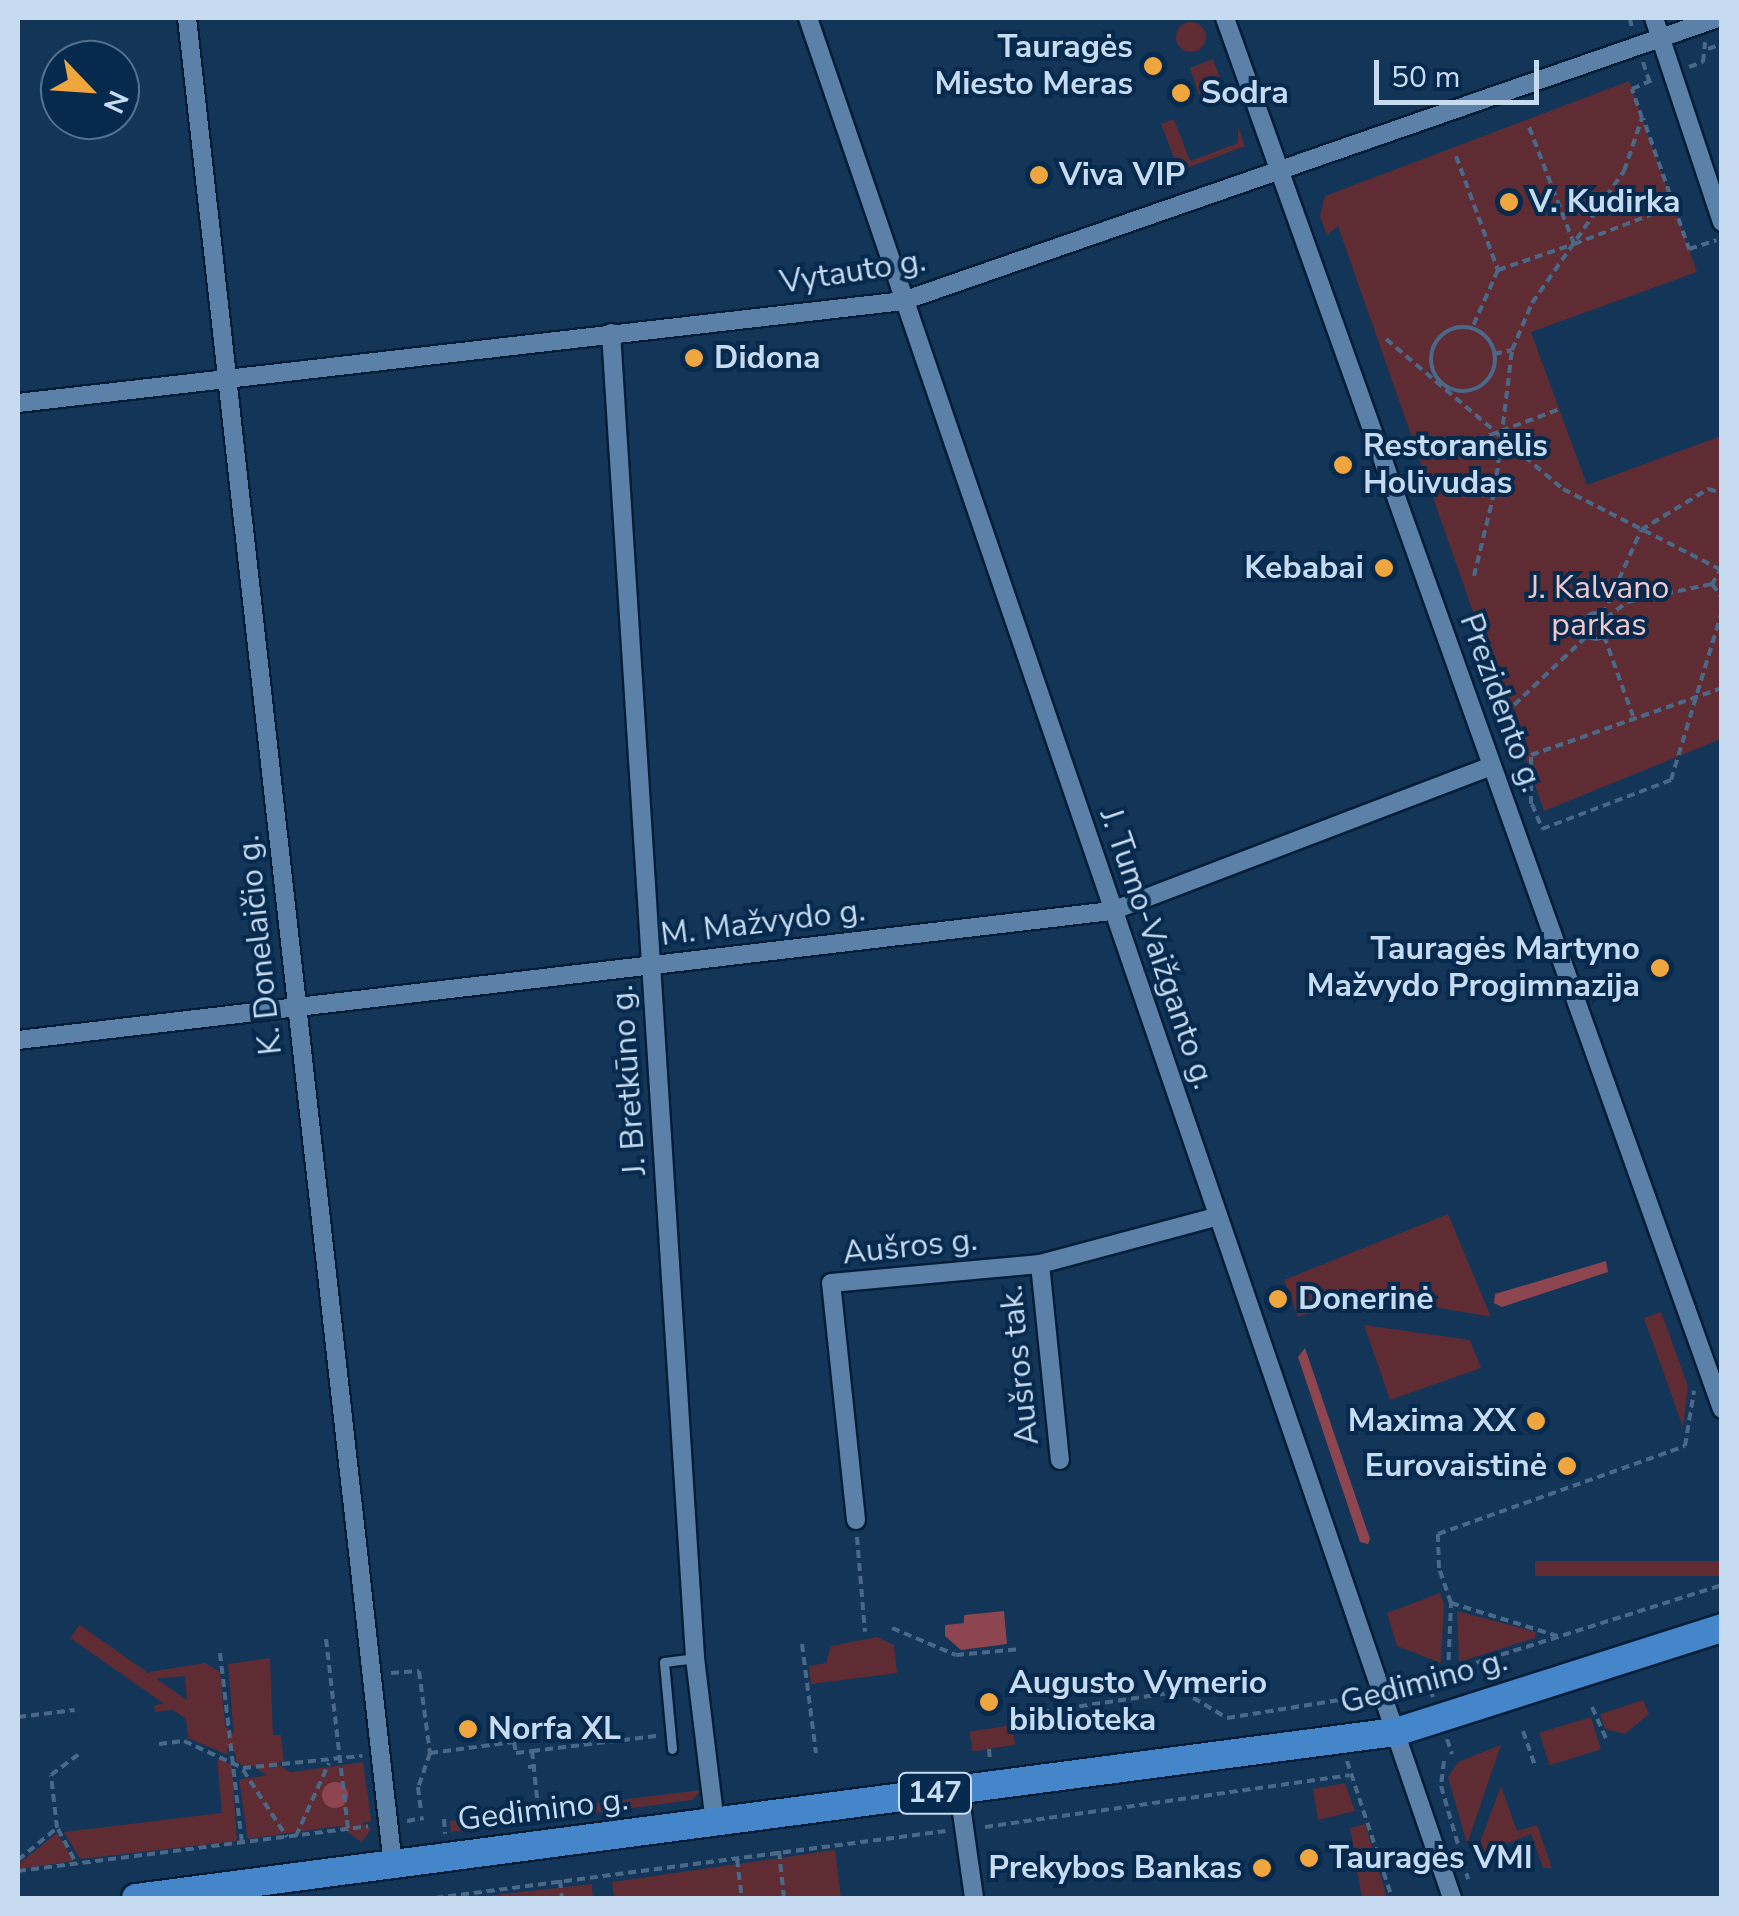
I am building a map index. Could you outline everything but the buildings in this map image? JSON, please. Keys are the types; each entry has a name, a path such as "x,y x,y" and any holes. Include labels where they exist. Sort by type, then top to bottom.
{"main road":[{"name":"Gedimino g.","path":"136,1898 216,1893 393,1865 1396,1732 1722,1628"}],"street":[{"name":"K. Donelaičio g.","path":"187,18 393,1865"},
{"name":"J. Tumo-Vaižganto g.","path":"808,18 1452,1898"},
{"name":"Prezidento g.","path":"1225,18 1722,1409"},
{"path":"1654,18 1722,222"},
{"name":"Vytauto g.","path":"18,403 904,300 1718,18"},
{"name":"J. Bretkūno g.","path":"610,333 695,1658 715,1823"},
{"name":"M. Mažvydo g.","path":"18,1040 1112,911 1491,766"},
{"name":"Aušros g.","path":"856,1520 831,1283 1040,1264 1216,1217"},
{"name":"Aušros tak.","path":"1040,1264 1060,1460"},
{"path":"959,1790 974,1898"}],"lane":[{"path":"672,1749 664,1662 695,1658"}],"path":[{"path":"1699,24 1708,50 1703,62 1632,89 1689,250 1722,238"},
{"path":"1708,50 1722,44"},
{"path":"1474,576 1502,433 1512,350 1532,302 1624,170 1642,118"},
{"path":"1530,127 1574,244"},
{"path":"1456,156 1498,270 1472,328"},
{"path":"1498,270 1674,206"},
{"path":"1452,328 1472,328 1494,354 1490,374 1477,387 1459,390 1442,383 1431,361 1434,345 1452,328"},
{"path":"1386,338 1564,489 1720,568 1712,584"},
{"path":"1494,354 1512,350"},
{"path":"1428,458 1560,409"},
{"path":"1634,718 1604,636 1604,616 1641,530 1708,490 1722,493"},
{"path":"1587,636 1585,620 1604,616 1627,602 1712,584"},
{"path":"1712,584 1722,598"},
{"path":"1722,611 1695,697 1671,780 1542,829 1532,804 1531,755 1634,718 1695,697 1722,688"},
{"path":"1514,706 1587,636 1604,636"},
{"path":"1508,813 1532,804"},
{"path":"1448,1673 1451,1602 1439,1568 1438,1534 1685,1446 1694,1391"},
{"path":"856,1520 865,1632"},
{"path":"1451,1602 1560,1636"},
{"path":"892,1628 956,1655 1020,1649"},
{"path":"326,1639 348,1829"},
{"path":"802,1644 816,1754"},
{"path":"220,1653 242,1843"},
{"path":"387,1668 392,1674 419,1671 430,1752 418,1787 421,1810"},
{"path":"1592,1707 1606,1739"},
{"path":"18,1717 75,1710"},
{"path":"1523,1731 1535,1766"},
{"path":"430,1752 514,1742 516,1752 532,1751 671,1734"},
{"path":"158,1744 184,1742 243,1768 362,1756 363,1762"},
{"path":"532,1751 538,1807"},
{"path":"77,1864 57,1828 51,1775 80,1753"},
{"path":"296,1836 330,1760"},
{"path":"1444,1762 1441,1786 1468,1882"},
{"path":"243,1768 287,1837"},
{"path":"435,1898 964,1830 1350,1775 1392,1898"},
{"path":"18,1872 348,1829 371,1821"},
{"path":"18,1860 57,1828"},
{"path":"779,1852 784,1898"},
{"path":"737,1857 742,1898"},
{"path":"560,1880 562,1898"}],"green space":[{"path":"1191,22 1202,26 1206,37 1202,48 1191,52 1180,48 1176,37 1180,26"},
{"path":"1213,59 1229,104 1220,87 1199,95 1190,68"},
{"name":"J. Kalvano parkas","path":"1629,81 1697,272 1531,332 1587,485 1721,436 1721,739 1544,811 1526,758 1517,760 1499,717 1506,706 1338,226 1327,235 1320,216 1325,196"},
{"path":"1174,119 1190,161 1238,143 1238,127 1245,146 1179,171 1161,124"},
{"path":"1448,1214 1491,1317 1367,1295 1298,1317 1284,1280"},
{"path":"1661,1312 1688,1386 1683,1427 1644,1318"},
{"path":"1364,1325 1470,1340 1481,1368 1390,1400"},
{"path":"1535,1561 1721,1561 1721,1576 1535,1576"},
{"path":"1440,1593 1444,1604 1441,1663 1397,1646 1387,1613"},
{"path":"1457,1611 1536,1632 1535,1638 1459,1662"},
{"path":"79,1625 371,1829 362,1842 70,1638"},
{"path":"877,1637 894,1645 897,1673 811,1684 809,1666 826,1663 831,1646"},
{"path":"270,1658 273,1735 281,1735 284,1762 244,1766 236,1761 228,1664"},
{"path":"205,1663 220,1672 228,1755 188,1738 185,1708 155,1712 154,1705 187,1701 185,1676 150,1679 149,1672"},
{"path":"1643,1700 1649,1714 1625,1734 1605,1729 1600,1714"},
{"path":"1591,1717 1601,1750 1549,1765 1539,1733"},
{"path":"1012,1725 1015,1745 973,1751 970,1732"},
{"path":"1501,1745 1467,1844 1448,1777 1458,1762"},
{"path":"217,1758 232,1765 237,1841 80,1859 64,1832 222,1813"},
{"path":"363,1762 371,1821 248,1839 239,1779"},
{"path":"1345,1783 1355,1811 1318,1820 1313,1789"},
{"path":"1501,1786 1517,1831 1537,1825 1552,1868 1543,1868 1531,1834 1475,1856"},
{"path":"701,1790 692,1800 451,1832 450,1821"},
{"path":"1365,1824 1387,1898 1362,1898 1350,1828"},
{"path":"57,1833 74,1861 18,1869 18,1864"},
{"path":"835,1850 841,1898 614,1898 612,1882"},
{"path":"592,1884 593,1898 486,1896"}],"shaded area":[{"path":"1606,1261 1608,1272 1502,1307 1494,1303 1495,1294"},
{"path":"1305,1348 1370,1539 1368,1544 1360,1542 1298,1357"},
{"path":"1004,1611 1007,1644 961,1650 945,1636 945,1625 964,1623 964,1615"},
{"path":"335,1782 344,1786 348,1795 344,1804 335,1808 326,1804 322,1795 326,1786"}],"place":[{"name":"Tauragės Miesto Meras","path":"1153,66"},
{"name":"Sodra","path":"1181,93"},
{"name":"Viva VIP","path":"1039,175"},
{"name":"V. Kudirka","path":"1509,202"},
{"name":"Didona","path":"694,358"},
{"name":"Restoranėlis Holivudas","path":"1343,465"},
{"name":"Kebabai","path":"1384,568"},
{"name":"Tauragės Martyno Mažvydo Progimnazija","path":"1660,968"},
{"name":"Donerinė","path":"1278,1299"},
{"name":"Maxima XX","path":"1536,1421"},
{"name":"Eurovaistinė","path":"1567,1466"},
{"name":"Augusto Vymerio biblioteka","path":"989,1702"},
{"name":"Norfa XL","path":"468,1729"},
{"name":"Tauragės VMI","path":"1309,1858"},
{"name":"Prekybos Bankas","path":"1262,1868"}]}
